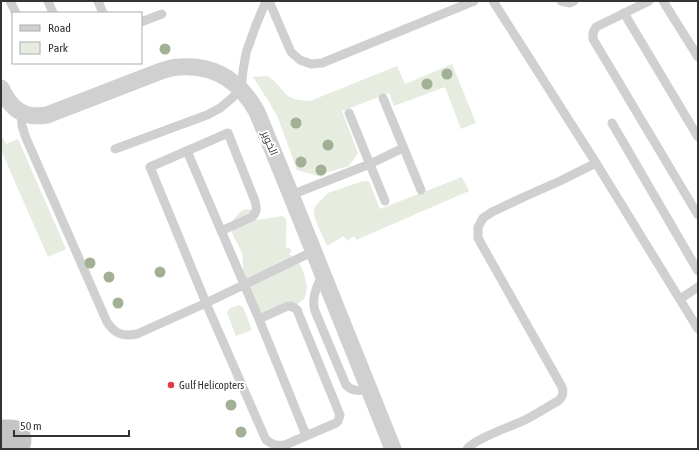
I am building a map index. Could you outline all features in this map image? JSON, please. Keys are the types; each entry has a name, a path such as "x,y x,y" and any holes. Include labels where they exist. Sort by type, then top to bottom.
{"street":[{"name":"الخوير","path":"20,112 29,115 47,115 161,71 178,66 195,66 212,70 228,78 241,89 250,99 257,112 393,449"},
{"path":"2,92 20,112"}],"lane":[{"path":"10,1 16,12"},
{"path":"48,1 53,12"},
{"path":"98,1 103,12"},
{"path":"267,1 291,52 300,60 311,64 322,63 474,1"},
{"path":"115,148 213,112 220,108 241,89 248,46 267,1"},
{"path":"493,1 596,163 698,329"},
{"path":"561,1 570,3 574,1"},
{"path":"649,1 596,27 593,33 593,39 698,215"},
{"path":"663,1 698,57"},
{"path":"624,13 698,138"},
{"path":"142,22 162,14"},
{"path":"383,98 421,190"},
{"path":"20,112 20,119 24,132 107,322 110,328 115,332 130,336 137,334 206,303 314,251"},
{"path":"349,113 385,201"},
{"path":"612,123 698,271"},
{"path":"221,230 252,217 257,208 228,134 150,167 206,303 266,440 278,446 285,445 336,422 340,418 340,415 297,310 294,307 288,306 258,319"},
{"path":"291,195 370,164 404,148"},
{"path":"187,151 244,284 306,436"},
{"path":"466,449 475,442 525,420 558,401 562,398 563,392 562,387 478,238 478,227 483,218 492,212 596,163"},
{"path":"680,299 698,287"}],"green space":[{"path":"452,64 476,123 461,129 445,87 394,106 389,93 342,111 358,153 349,166 322,174 322,177 297,170 278,118 253,77 270,77 288,96 296,100 310,101 397,66 405,84"},
{"path":"3,138 6,144 18,139 66,249 48,257 1,150 1,139"},
{"path":"462,177 469,191 356,240 354,236 347,241 344,236 327,246 314,215 314,209 317,204 328,193 363,181 369,181 380,209"},
{"path":"247,209 253,210 255,219 258,220 282,216 285,218 287,225 286,247 291,249 289,254 299,262 307,286 304,299 297,304 260,314 252,310 246,302 242,253 232,233 232,225 234,219 241,211"},
{"path":"239,305 243,307 252,330 236,336 227,313 229,309"}],"taxiway":[{"path":"1,440 11,440"}],"place":[{"name":"Gulf Helicopters","path":"171,385"}]}
